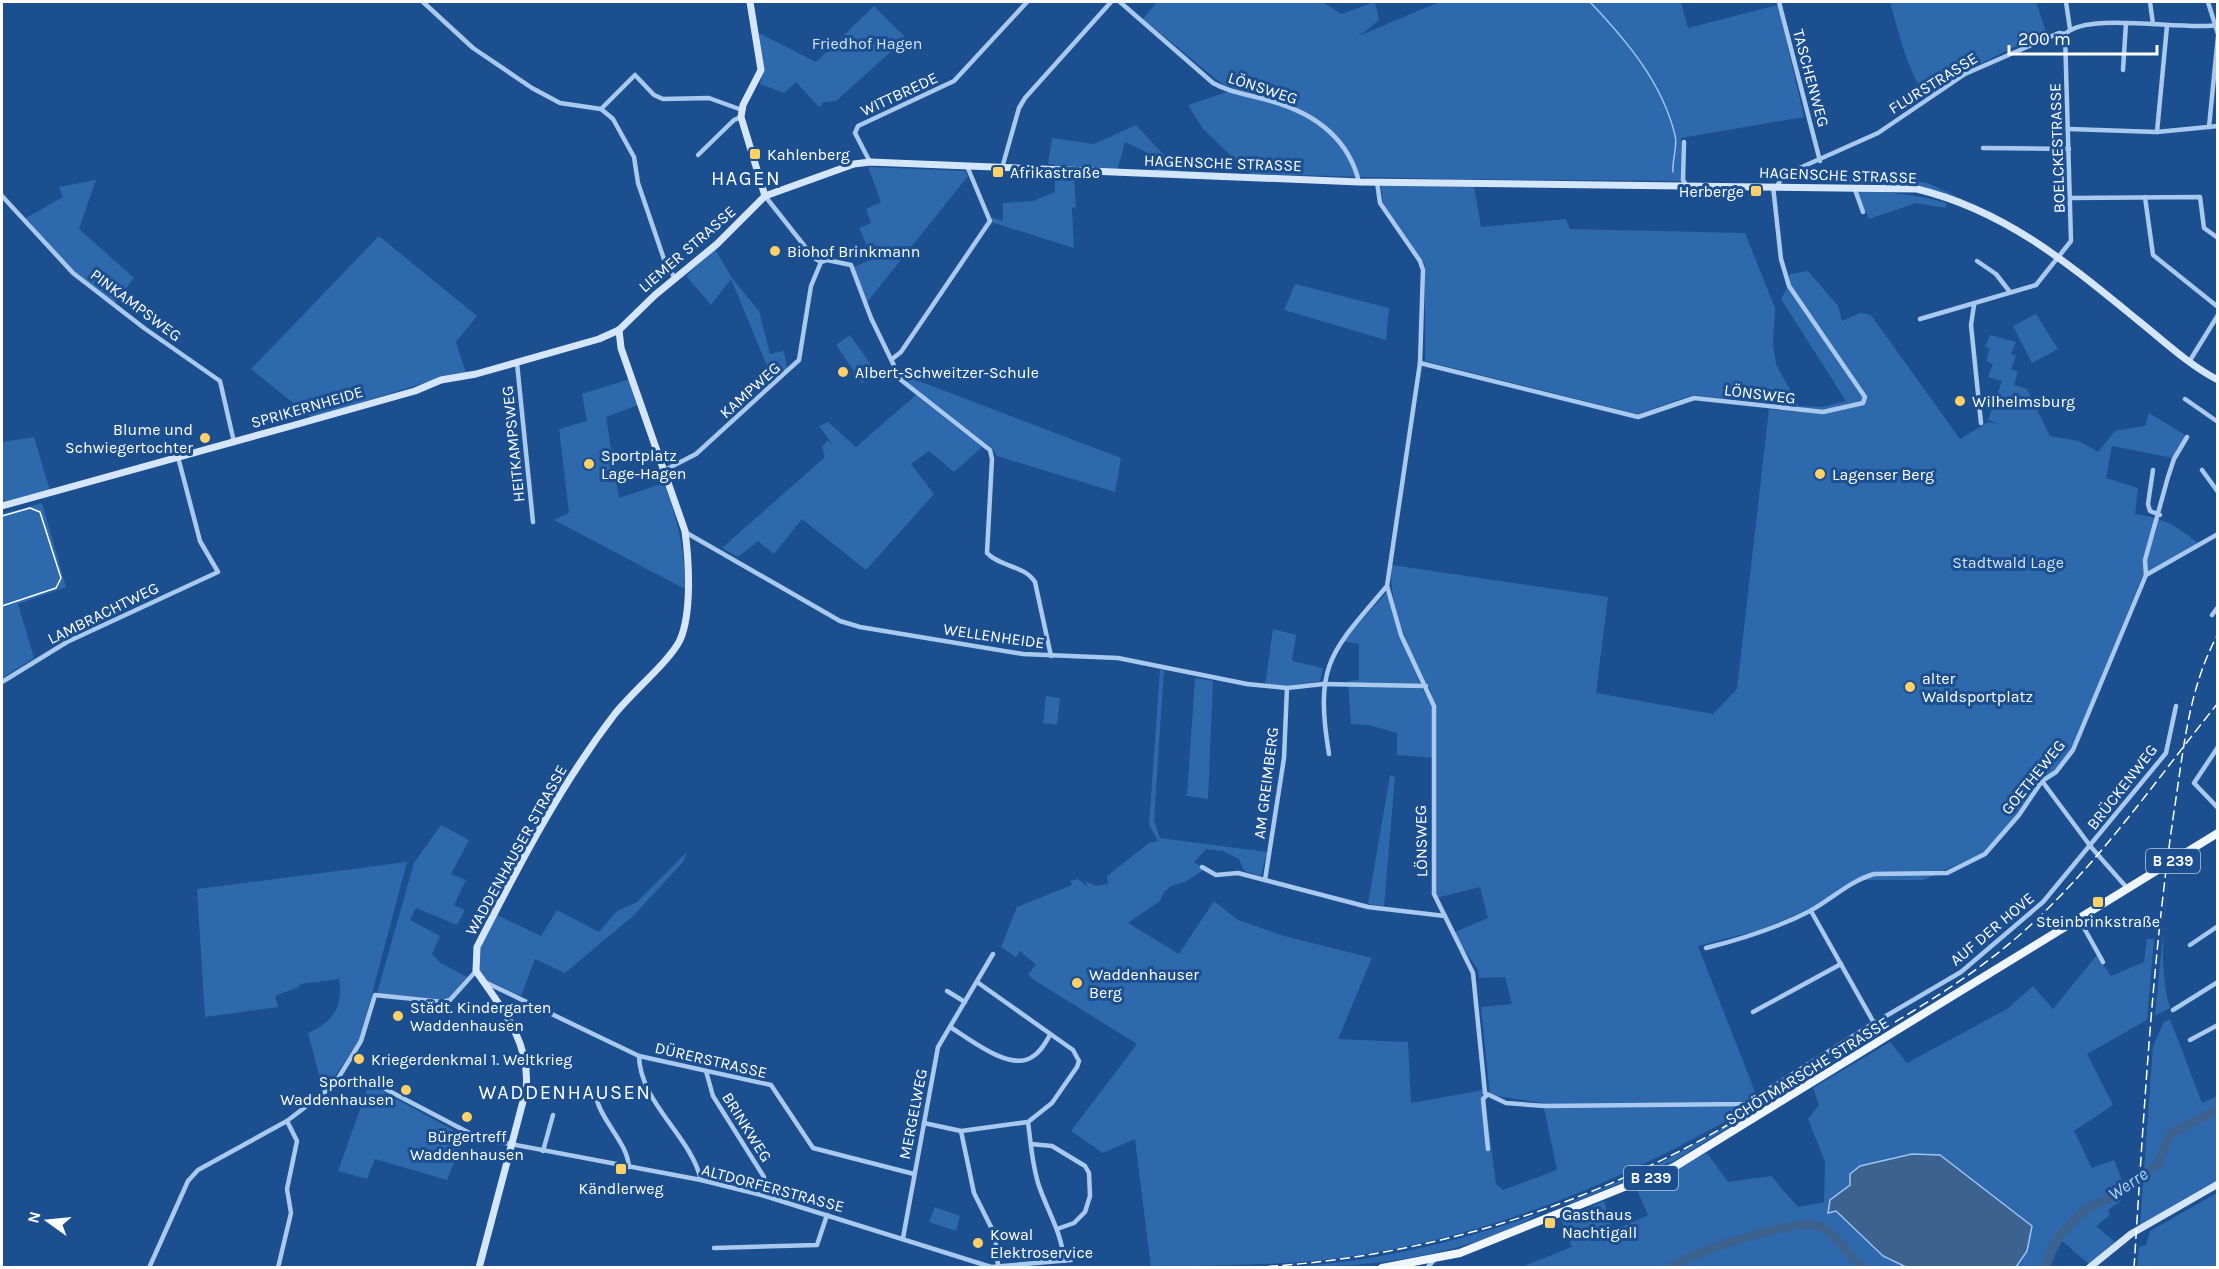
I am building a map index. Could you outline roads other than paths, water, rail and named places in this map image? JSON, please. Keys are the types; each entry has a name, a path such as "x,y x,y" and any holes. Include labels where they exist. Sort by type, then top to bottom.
{"main road":[{"path":"750,2 761,70 741,114 765,196"},
{"name":"HAGENSCHE STRASSE","path":"765,196 854,164 870,162 1359,182 1917,189 1948,197 2003,221 2058,256 2189,362 2217,380"},
{"name":"LIEMER STRASSE","path":"619,330 631,315 717,244 765,196"},
{"name":"SPRIKERNHEIDE","path":"2,506 415,391 441,380 517,363 599,339 619,330"},
{"name":"WADDENHAUSER STRASSE","path":"476,971 477,947 566,784 615,714 679,642 686,623 688,554 685,531 621,348 619,330"},
{"name":"SCHÖTMARSCHE STRASSE","path":"1382,1268 1435,1259 1488,1243 1674,1167 2217,833"},
{"path":"476,971 504,1008 527,1066 526,1090 479,1268"},
{"path":"2089,1268 2131,1234 2217,1184"}],"street":[{"path":"423,2 472,48 532,88 560,103 601,110 618,124 636,164 638,183 666,265 675,278"},
{"name":"WITTBREDE","path":"870,162 855,133 858,126 954,81 1027,2"},
{"path":"1002,168 1022,103 1111,2"},
{"name":"LÖNSWEG","path":"1120,2 1213,83 1223,89 1290,107 1325,125 1342,144 1359,182"},
{"name":"TASCHENWEG","path":"1779,2 1820,161"},
{"path":"2066,2 2070,29 2126,23 2167,26 2217,25"},
{"path":"2150,2 2153,24"},
{"path":"2208,2 2217,25 2209,128"},
{"path":"2123,69 2126,23"},
{"path":"2157,132 2167,26"},
{"name":"FLURSTRASSE","path":"1775,186 1785,175 1878,133 1965,74 2059,33 2065,34 2070,29"},
{"name":"BOELCKESTRASSE","path":"1920,319 2036,285 2072,238 2065,34"},
{"path":"601,110 635,75 654,95 663,99 709,98 741,114 698,155"},
{"path":"2069,129 2157,132 2217,126"},
{"path":"1684,142 1683,180 1686,185"},
{"path":"1983,148 2069,149"},
{"path":"892,359 901,352 990,221 967,166"},
{"name":"LÖNSWEG","path":"1377,182 1380,203 1420,261 1423,270 1420,363 1387,586 1401,636 1434,706 1434,894 1473,973 1487,1095 1483,1099 1488,1149"},
{"name":"LÖNSWEG","path":"1420,363 1638,417 1694,398 1823,412 1863,403 1865,397 1789,285 1781,259 1775,186"},
{"path":"1854,187 1863,212"},
{"name":"PINKAMPSWEG","path":"2,196 73,273 144,328 220,381 234,442"},
{"path":"765,196 772,208 820,262 827,260 850,265 871,318 901,380 990,450 992,459 985,544 987,553 993,559 1027,573 1035,582 1051,656"},
{"path":"2145,197 2153,255 2217,307"},
{"path":"2071,198 2199,197 2204,228 2217,238"},
{"path":"1977,261 1996,274 2010,292"},
{"name":"KAMPWEG","path":"663,471 696,454 799,360 811,286 820,262"},
{"path":"1974,305 1971,325 1981,423"},
{"path":"2189,362 2217,315"},
{"name":"HEITKAMPSWEG","path":"517,363 533,522"},
{"path":"2185,399 2217,422"},
{"name":"GOETHEWEG","path":"1706,948 1765,931 1811,910 1863,877 1874,874 1947,873 1985,854 2019,815 2042,782 2056,772 2073,750 2146,575 2145,560 2160,515 2174,459 2187,437"},
{"name":"LAMBRACHTWEG","path":"2,682 67,642 218,572 200,541 178,457"},
{"path":"2153,470 2148,504 2150,511 2160,515"},
{"path":"2202,470 2217,492"},
{"name":"WELLENHEIDE","path":"685,531 840,621 912,636 1051,656 1118,658 1247,684 1287,688 1323,684 1426,686"},
{"path":"2146,575 2217,534"},
{"path":"1329,754 1323,684 1331,657 1341,639 1387,586"},
{"path":"2212,615 2217,608"},
{"name":"AM GREIMBERG","path":"1266,880 1284,758 1287,688"},
{"name":"BRÜCKENWEG","path":"2091,847 2166,753 2176,706"},
{"path":"2217,747 2194,783 2217,808"},
{"path":"2042,782 2091,847 2128,889"},
{"name":"AUF DER HOVE","path":"1487,1095 1506,1103 1545,1107 1739,1104 1756,1097 1961,972 2006,936 2043,902 2091,847"},
{"path":"1202,867 1216,875 1238,873 1368,907 1445,916"},
{"path":"1811,910 1874,1023"},
{"path":"2079,919 2103,962"},
{"path":"2190,945 2217,926"},
{"name":"MERGELWEG","path":"903,1238 938,1047 993,954"},
{"path":"1753,1012 1841,964"},
{"path":"334,1085 361,1041 375,995 443,1002 450,1000 476,971"},
{"name":"DÜRERSTRASSE","path":"483,982 639,1056 771,1085 813,1148 914,1174"},
{"path":"924,1123 962,1131 1028,1122 1052,1103 1079,1061 1073,1050 976,982"},
{"path":"2173,1010 2217,982"},
{"path":"947,991 965,1002"},
{"path":"2190,1040 2217,1025"},
{"path":"950,1027 1000,1058 1020,1062 1039,1053 1050,1035"},
{"path":"639,1056 639,1064 652,1095 697,1162 701,1180"},
{"name":"BRINKWEG","path":"706,1071 713,1096 764,1178 765,1196"},
{"name":"ALTDORFERSTRASSE","path":"149,1268 192,1175 256,1136 286,1121 334,1085 363,1080 372,1082 479,1138 511,1146 701,1180 765,1196 991,1267 1071,1260"},
{"path":"595,1093 597,1104 609,1127 628,1156 629,1167"},
{"path":"543,1151 553,1115"},
{"path":"278,1268 291,1213 287,1189 297,1141 286,1121"},
{"path":"1028,1122 1039,1186 1063,1244 1064,1261"},
{"path":"962,1131 974,1194 995,1235 998,1265"},
{"path":"1031,1144 1052,1146 1085,1166 1089,1173 1090,1196 1085,1212 1074,1222 1057,1229"},
{"path":"714,1248 817,1245 827,1215"},
{"path":"1427,1268 1435,1259"}],"waterway":[{"path":"1590,2 1617,31 1641,63 1661,97 1676,139 1673,172"},
{"name":"Werre","path":"2045,1268 2054,1245 2062,1233 2086,1209 2120,1193 2158,1164 2170,1134 2218,1109"},
{"name":"Werre","path":"1671,1268 1718,1246 1766,1232 1805,1225 1816,1225 1823,1228 1864,1268"}],"tram line":[{"path":"2,516 30,508 40,512 61,578 56,588 2,606"}],"railway":[{"path":"2134,1268 2150,1036 2167,862 2189,717 2200,675 2218,634"},
{"path":"1239,1268 1353,1257 1464,1234 1573,1199 1626,1177 1720,1129 1969,975 2015,939 2086,869 2218,703"}],"place":[{"name":"Kahlenberg","path":"755,154"},
{"name":"Afrikastraße","path":"998,172"},
{"name":"Herberge","path":"1756,191"},
{"name":"Biohof Brinkmann","path":"775,251"},
{"name":"Albert-Schweitzer-Schule","path":"843,372"},
{"name":"Wilhelmsburg","path":"1960,401"},
{"name":"Blume und Schwiegertochter","path":"205,438"},
{"name":"Sportplatz Lage-Hagen","path":"589,464"},
{"name":"Lagenser Berg","path":"1820,474"},
{"name":"alter Waldsportplatz","path":"1910,687"},
{"name":"Steinbrinkstraße","path":"2098,902"},
{"name":"Waddenhauser Berg","path":"1077,983"},
{"name":"Städt. Kindergarten Waddenhausen","path":"398,1016"},
{"name":"Kriegerdenkmal 1. Weltkrieg","path":"359,1059"},
{"name":"Sporthalle Waddenhausen","path":"406,1090"},
{"name":"Bürgertreff Waddenhausen","path":"467,1117"},
{"name":"Kändlerweg","path":"621,1169"},
{"name":"Gasthaus Nachtigall","path":"1550,1223"},
{"name":"Kowal Elektroservice","path":"978,1243"}],"district":[{"name":"HAGEN","path":"746,178"},
{"name":"WADDENHAUSEN","path":"565,1092"}],"park label":[{"name":"Friedhof Hagen","path":"867,43"},
{"name":"Stadtwald Lage","path":"2008,562"}]}
